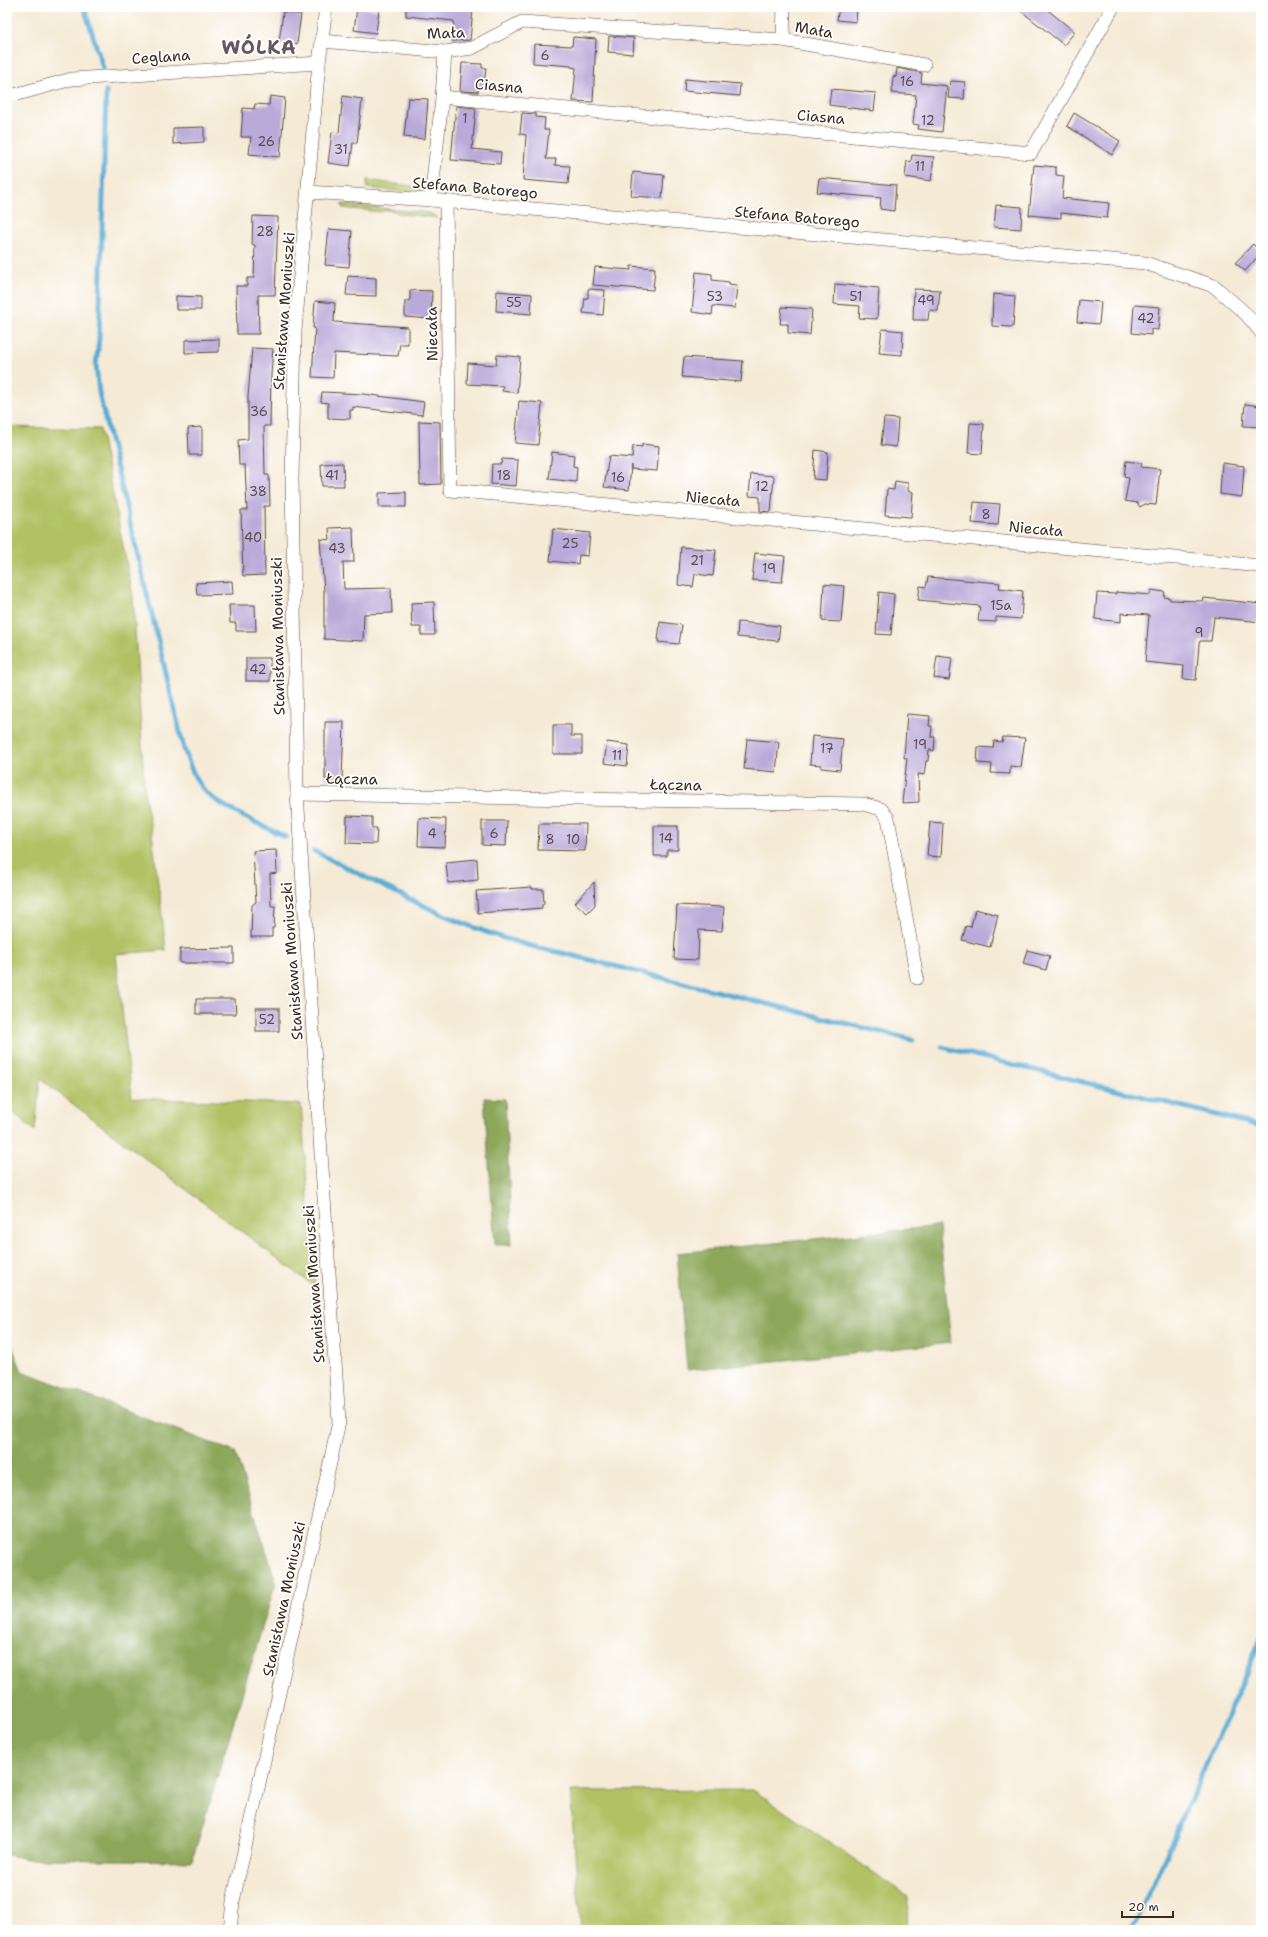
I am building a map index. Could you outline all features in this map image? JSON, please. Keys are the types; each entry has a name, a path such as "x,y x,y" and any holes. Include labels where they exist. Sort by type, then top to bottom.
{"street":[{"name":"Stanisława Moniuszki","path":"230,1930 233,1902 339,1422 297,794 292,471 295,331 319,63 326,7"},
{"path":"783,40 784,7"},
{"name":"Ciasna","path":"442,97 1031,153 1113,7"},
{"name":"Mała","path":"322,42 444,52 472,48 522,22 783,40 924,65"},
{"path":"431,200 442,97 444,52"},
{"name":"Ceglana","path":"7,97 72,79 319,63"},
{"name":"Stefana Batorego","path":"308,192 431,200 1145,263 1214,286 1246,314 1261,332"},
{"name":"Niecała","path":"446,202 450,490 1261,566"},
{"name":"Łączna","path":"297,794 863,804 880,809 888,818 917,978"}],"green space":[{"path":"367,180 426,188 417,193 367,188"},
{"path":"342,204 430,213 438,218 400,214 394,211 386,210 380,212 343,208"},
{"path":"7,427 100,429 133,596 145,796 152,833 166,950 116,954 132,1098 301,1104 315,1287 40,1079 35,1131 7,1107"},
{"path":"484,1098 505,1099 512,1245 495,1245"},
{"path":"939,1226 951,1343 687,1370 677,1253"},
{"path":"7,1334 22,1371 235,1452 276,1582 192,1861 27,1859 7,1855"},
{"path":"753,1790 908,1896 907,1930 581,1930 570,1791"}],"building":[{"path":"406,7 438,7 473,10 470,40 452,41 454,21 406,16"},
{"path":"839,7 857,7 856,22 837,20"},
{"path":"1016,7 1044,7 1075,32 1064,45"},
{"path":"357,8 379,10 376,33 354,30"},
{"path":"283,12 301,14 297,44 279,42"},
{"path":"609,36 634,38 633,54 608,52"},
{"path":"573,37 596,39 593,102 573,101 576,68 571,66 533,63 534,44 572,46"},
{"path":"462,63 482,64 482,68 486,68 484,86 479,86 478,92 460,91"},
{"path":"897,68 922,73 921,83 947,86 942,132 918,129 919,125 913,124 916,95 892,93 893,76 896,77"},
{"path":"685,79 740,84 739,96 684,91"},
{"path":"950,81 965,82 964,99 948,98"},
{"path":"831,89 876,93 874,111 829,105"},
{"path":"270,96 285,98 280,157 249,154 251,137 241,137 243,108 254,109 255,104 269,105"},
{"path":"343,96 362,99 357,143 353,143 350,166 328,163 332,132 339,133"},
{"path":"408,98 428,99 425,139 404,137"},
{"path":"456,106 476,108 472,149 501,152 500,164 451,160"},
{"path":"522,113 536,114 536,117 545,118 544,130 549,130 546,159 556,159 555,165 570,166 568,184 523,180 526,135 520,134"},
{"path":"1074,113 1120,141 1112,155 1067,126"},
{"path":"204,127 204,142 173,144 173,128"},
{"path":"912,155 934,157 931,181 905,177 907,161 911,162"},
{"path":"1034,165 1056,167 1056,175 1064,176 1062,198 1109,203 1107,218 1061,213 1061,218 1029,215"},
{"path":"633,172 664,175 662,198 631,196"},
{"path":"819,178 896,185 894,211 880,209 881,198 817,192"},
{"path":"996,205 1022,207 1021,229 994,227"},
{"path":"253,216 278,217 275,295 258,295 259,334 237,334 236,286 247,286 247,278 254,278 255,245 252,245"},
{"path":"329,229 352,231 349,267 325,265"},
{"path":"1253,244 1261,253 1245,271 1235,263"},
{"path":"631,266 655,268 653,290 593,285 595,267 631,270"},
{"path":"696,272 712,274 712,280 729,282 729,284 737,285 735,308 713,306 712,315 692,312"},
{"path":"348,276 376,278 376,296 346,295"},
{"path":"835,284 879,288 877,319 859,318 860,306 834,304"},
{"path":"588,289 605,290 603,315 583,313 585,298 588,298"},
{"path":"914,289 940,290 938,311 929,310 928,320 913,320"},
{"path":"410,290 432,291 431,319 405,317 405,301 410,301"},
{"path":"497,291 532,294 531,314 496,311"},
{"path":"993,294 1015,296 1013,327 992,326"},
{"path":"176,296 201,297 201,310 176,310"},
{"path":"1079,300 1101,302 1099,324 1077,322"},
{"path":"315,301 335,303 334,322 408,327 408,344 400,344 398,356 334,353 333,378 312,377"},
{"path":"1134,305 1160,307 1158,330 1151,329 1151,335 1132,333"},
{"path":"782,307 812,309 810,335 788,333 788,324 780,324"},
{"path":"882,329 903,331 902,355 879,353"},
{"path":"219,339 219,352 185,353 185,340"},
{"path":"252,348 273,349 270,426 264,426 265,475 269,475 270,506 264,506 265,575 243,576 241,510 247,510 245,465 239,465 238,440 248,439 248,397"},
{"path":"497,355 520,357 517,393 502,391 503,386 467,384 468,363 496,365"},
{"path":"684,357 743,361 741,382 682,377"},
{"path":"322,392 363,394 424,402 422,415 353,407 353,410 350,410 350,419 328,418 328,403 321,402"},
{"path":"519,401 542,403 538,445 515,443"},
{"path":"1245,404 1261,406 1261,427 1243,426"},
{"path":"884,418 898,419 896,447 881,445"},
{"path":"419,421 440,422 441,484 420,485"},
{"path":"970,423 984,424 982,454 968,453"},
{"path":"202,427 202,455 189,455 188,428"},
{"path":"642,444 659,446 657,471 631,469 631,465 629,490 604,487 609,456 632,458 633,446 642,447"},
{"path":"815,450 828,452 826,480 813,479"},
{"path":"552,452 574,455 573,466 577,467 576,482 549,479"},
{"path":"502,459 518,460 516,486 491,484 492,464 501,464"},
{"path":"1126,461 1142,463 1141,467 1160,469 1156,505 1145,504 1140,507 1137,503 1125,501 1129,478 1124,477"},
{"path":"343,463 344,486 322,486 321,464"},
{"path":"1222,463 1244,466 1242,497 1220,494"},
{"path":"751,474 774,476 771,512 760,511 760,497 749,496"},
{"path":"895,481 908,483 908,491 913,492 911,517 885,515 887,489 894,490"},
{"path":"406,492 406,507 379,507 379,493"},
{"path":"974,502 1000,504 998,525 972,523"},
{"path":"353,527 354,562 343,562 344,589 391,588 392,613 364,614 363,641 324,639 324,591 320,539 330,540 329,528"},
{"path":"553,529 590,533 588,556 579,555 578,564 550,561"},
{"path":"681,547 716,550 713,576 695,574 693,587 678,585"},
{"path":"755,553 785,556 782,582 752,580"},
{"path":"928,577 1000,583 999,588 1023,591 1021,619 996,617 996,622 978,621 980,606 918,600 920,586 926,587"},
{"path":"232,581 233,594 197,595 196,583"},
{"path":"824,584 844,586 841,622 822,621"},
{"path":"1151,590 1165,592 1164,597 1170,598 1170,600 1203,601 1204,598 1261,604 1261,622 1214,617 1211,641 1200,641 1199,644 1196,680 1183,679 1184,666 1145,662 1149,615 1121,613 1121,622 1095,619 1097,593 1116,594 1116,592 1150,595"},
{"path":"879,592 894,594 891,635 876,634"},
{"path":"434,602 435,635 421,635 421,627 412,627 411,603"},
{"path":"229,605 255,605 256,631 236,631 236,623 230,623"},
{"path":"660,622 682,625 679,644 658,642"},
{"path":"738,622 780,626 778,641 737,637"},
{"path":"937,656 952,658 949,680 934,678"},
{"path":"246,658 270,658 270,681 246,681"},
{"path":"907,714 930,716 929,726 932,726 931,737 935,737 934,751 929,750 924,775 918,774 919,802 902,803 907,758 904,758"},
{"path":"325,722 344,722 342,780 325,779"},
{"path":"553,725 571,725 571,736 582,736 582,754 553,754"},
{"path":"812,736 843,739 840,770 821,768 821,765 810,764"},
{"path":"1003,737 1025,738 1021,767 1010,766 1010,774 991,773 992,764 977,763 978,747 993,748 994,741 1002,742"},
{"path":"747,739 779,742 776,772 744,769"},
{"path":"607,742 629,745 627,766 604,763"},
{"path":"347,816 372,817 372,828 377,828 376,844 346,843"},
{"path":"419,818 446,819 445,847 418,846"},
{"path":"482,821 507,821 506,846 482,845"},
{"path":"930,822 943,823 941,857 927,856"},
{"path":"539,824 586,824 585,851 538,850"},
{"path":"654,826 678,826 678,850 667,850 667,856 654,856"},
{"path":"276,850 277,873 270,874 271,906 275,906 272,937 251,937 252,905 256,902 253,851"},
{"path":"477,859 478,880 448,883 446,862"},
{"path":"594,882 595,905 587,913 575,903"},
{"path":"532,887 532,889 543,889 544,904 542,904 542,908 478,913 476,891"},
{"path":"677,905 724,907 722,931 699,930 698,960 674,959"},
{"path":"975,909 998,915 990,947 962,940 966,926 971,927"},
{"path":"234,948 234,963 180,963 180,949"},
{"path":"1027,950 1050,956 1046,970 1023,964"},
{"path":"196,999 235,999 236,1014 196,1014"},
{"path":"256,1008 279,1008 279,1031 256,1031"}],"waterway":[{"path":"84,7 103,68"},
{"path":"106,91 99,339 96,365 99,393 184,749 197,781 210,796 242,816 286,837"},
{"path":"314,851 404,897 497,936 529,946 913,1040"},
{"path":"942,1047 1261,1126"},
{"path":"1129,1930 1143,1908 1261,1639"}],"district":[{"name":"WÓLKA","path":"259,47"}]}
